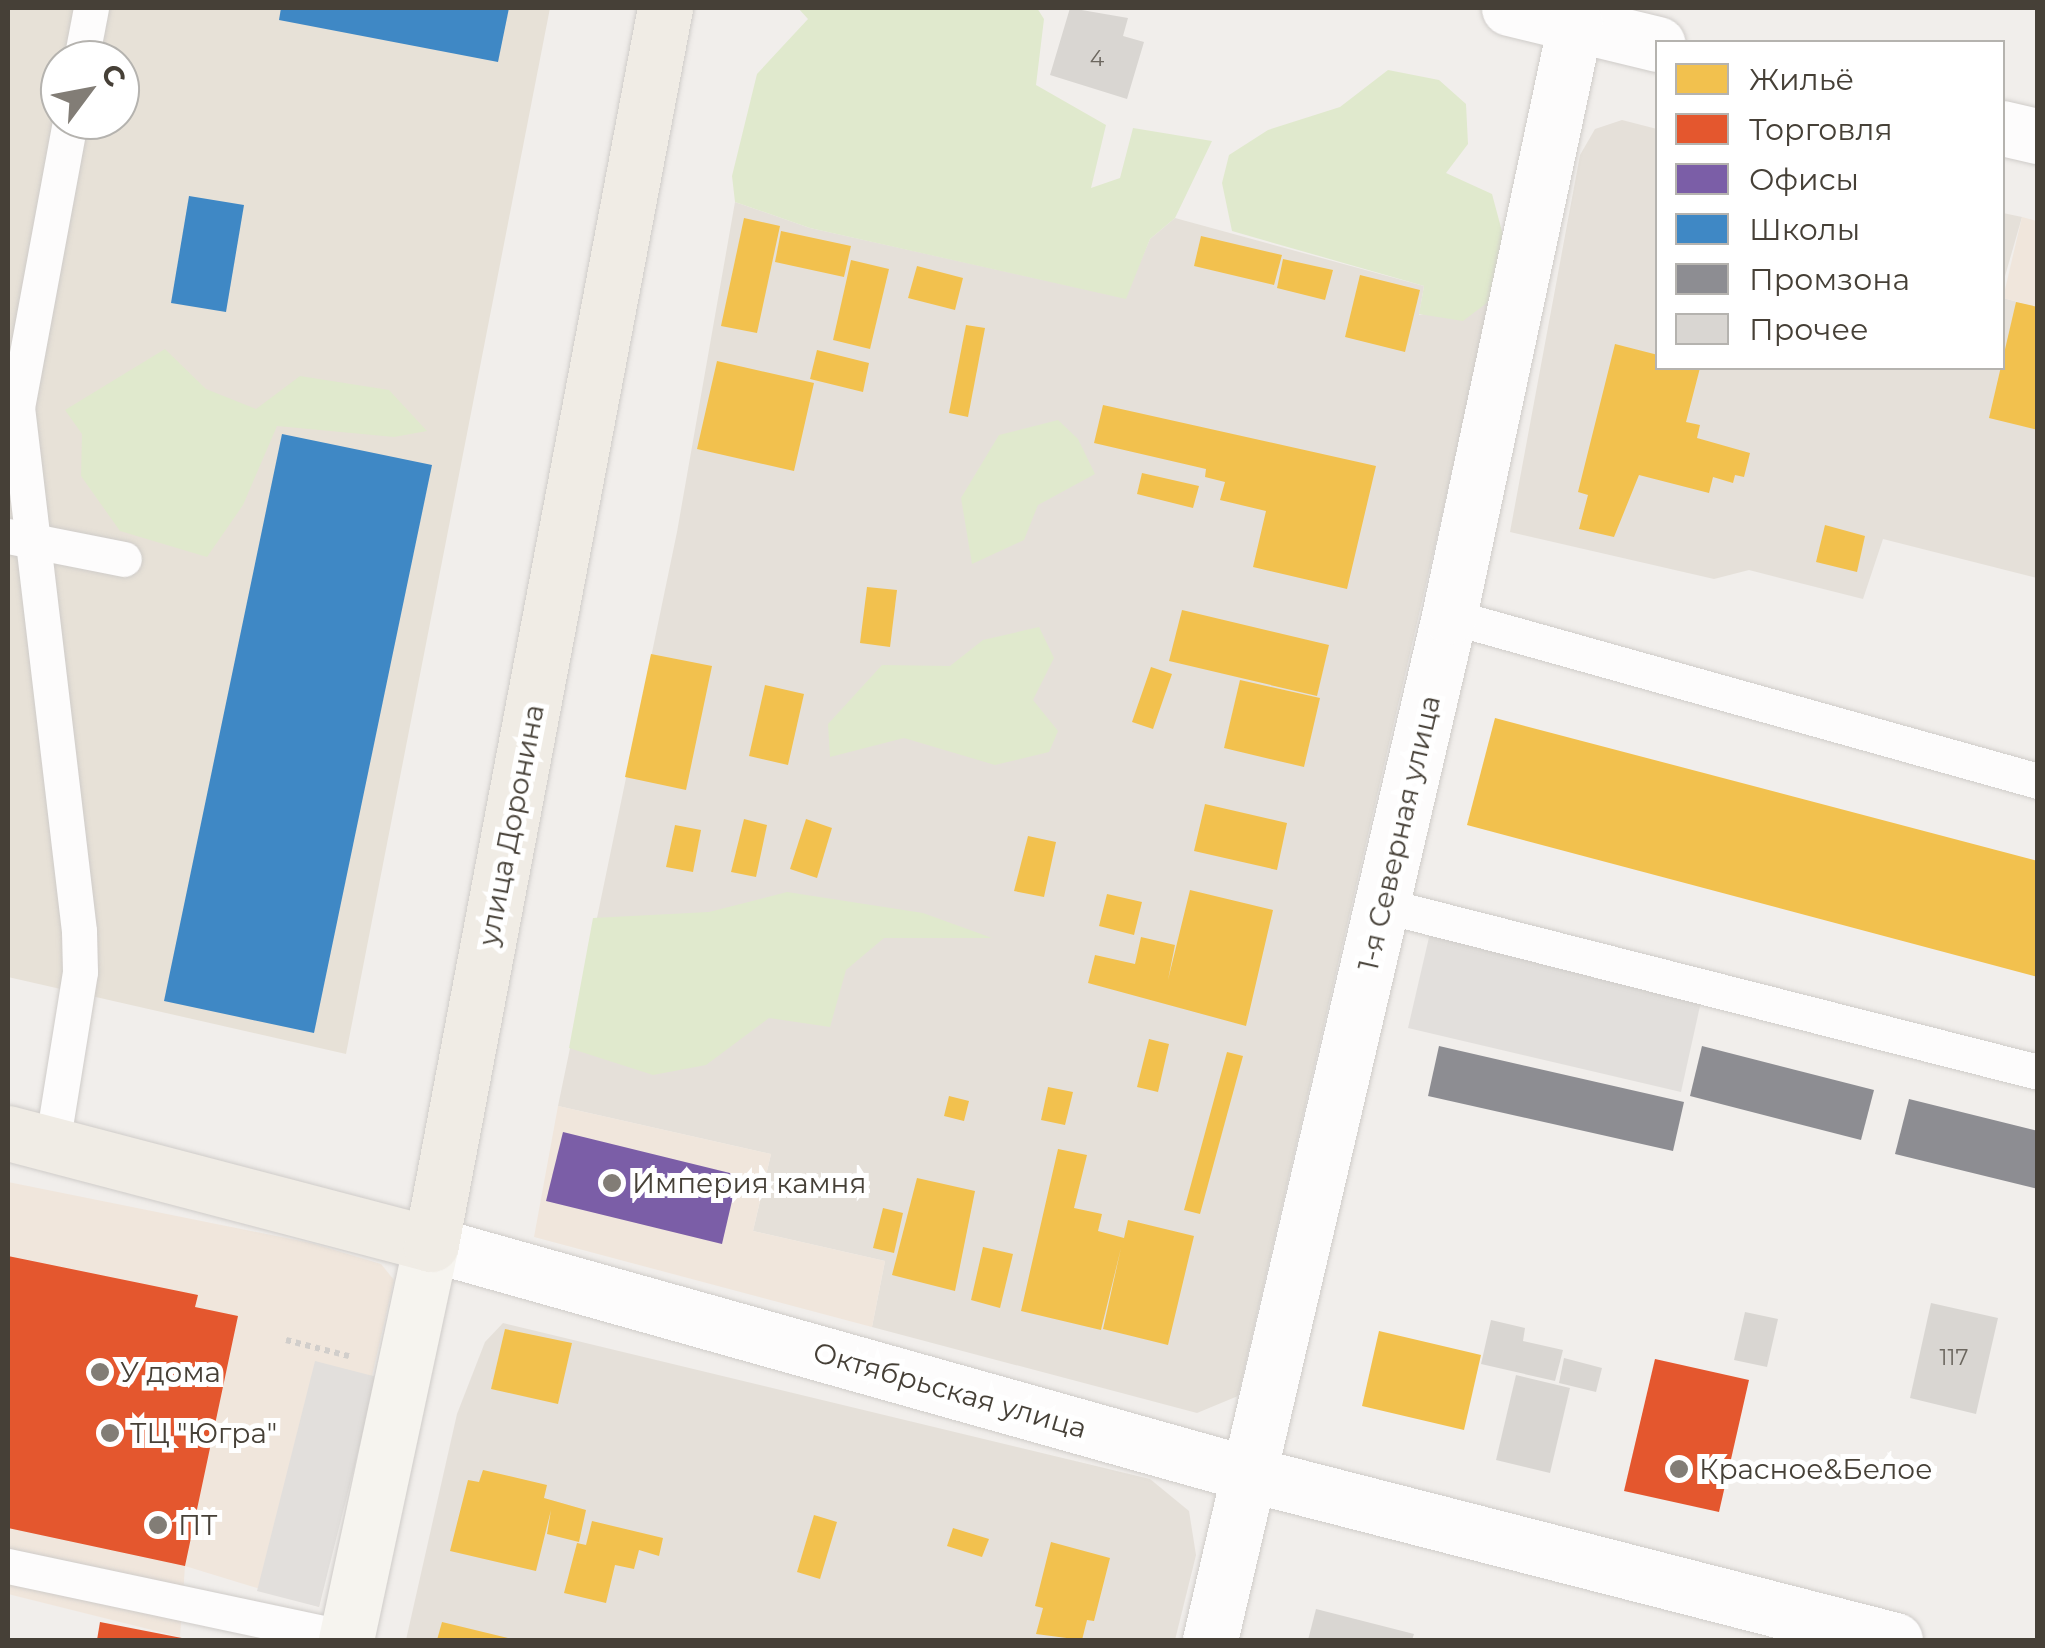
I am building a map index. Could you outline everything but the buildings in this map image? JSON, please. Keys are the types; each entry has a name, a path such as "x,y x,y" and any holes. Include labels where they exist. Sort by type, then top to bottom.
{"main road":[{"name":"улица Доронина","path":"346,1639 431,1244 665,8"},
{"name":"Октябрьская улица","path":"30,1138 431,1244"}],"street":[{"path":"1509,8 1655,43"},
{"name":"1-я Северная улица","path":"1210,1640 1449,616 1575,24"},
{"path":"2005,129 2038,136"},
{"name":"Октябрьская улица","path":"431,1244 1249,1474 1896,1640"}],"lane":[{"path":"85,40 91,8"},
{"path":"8,459 66,140"},
{"path":"17,407 20,539 79,931 80,972 30,1138"},
{"path":"20,539 124,560"},
{"path":"1449,616 2038,781"},
{"path":"1382,905 2038,1072"},
{"path":"8,1566 346,1639"}],"path":[{"path":"286,1340 360,1359"}],"shaded area":[{"path":"8,8 550,8 346,1054 8,977"},
{"path":"1622,120 1655,128 1655,370 2005,370 2005,299 2037,307 2037,578 1883,539 1863,599 1749,570 1714,579 1510,532 1580,155 1595,129"},
{"path":"735,202 810,228 1125,298 1150,239 1175,218 1424,286 1419,315 1492,299 1238,1396 1197,1413 872,1327 885,1261 753,1231 771,1154 558,1106 677,532"},
{"path":"2005,213 2022,217 2005,276"},
{"path":"2022,217 2037,221 2037,307 2005,299"},
{"path":"1430,933 1702,997 1681,1092 1408,1028"},
{"path":"558,1106 771,1154 753,1231 885,1261 872,1327 534,1237"},
{"path":"8,1182 311,1243 381,1264 394,1280 319,1607 185,1566 180,1637 8,1594"},
{"path":"503,1323 1150,1479 1189,1511 1196,1555 1175,1640 406,1640 457,1414 485,1342"},
{"path":"315,1361 377,1377 319,1607 257,1591"}],"green space":[{"path":"798,8 1037,8 1044,19 1036,85 1106,125 1091,188 1120,178 1133,128 1212,141 1175,218 1150,239 1126,299 810,228 735,202 732,176 757,74 808,19"},
{"path":"1388,70 1439,80 1466,104 1468,144 1446,173 1492,194 1503,235 1492,299 1463,321 1419,314 1424,286 1232,231 1222,183 1229,155 1268,130 1340,107"},
{"path":"165,349 206,389 256,409 300,376 389,390 427,431 394,437 277,426 243,505 207,557 120,531 81,476 82,434 65,410"},
{"path":"1058,420 1078,439 1095,474 1038,505 1024,540 972,564 961,498 999,435"},
{"path":"1039,627 1054,658 1033,700 1058,731 1049,752 995,765 904,738 830,757 828,724 882,665 950,666 983,640"},
{"path":"787,892 923,913 992,938 884,938 846,970 830,1027 769,1018 706,1065 653,1075 569,1048 593,918 709,912"}],"place":[{"name":"Империя камня","path":"612,1183"},
{"name":"У дома","path":"100,1372"},
{"name":"ТЦ \"Югра\"","path":"110,1433"},
{"name":"Красное&Белое","path":"1679,1469"},
{"name":"ПТ","path":"158,1525"}]}
